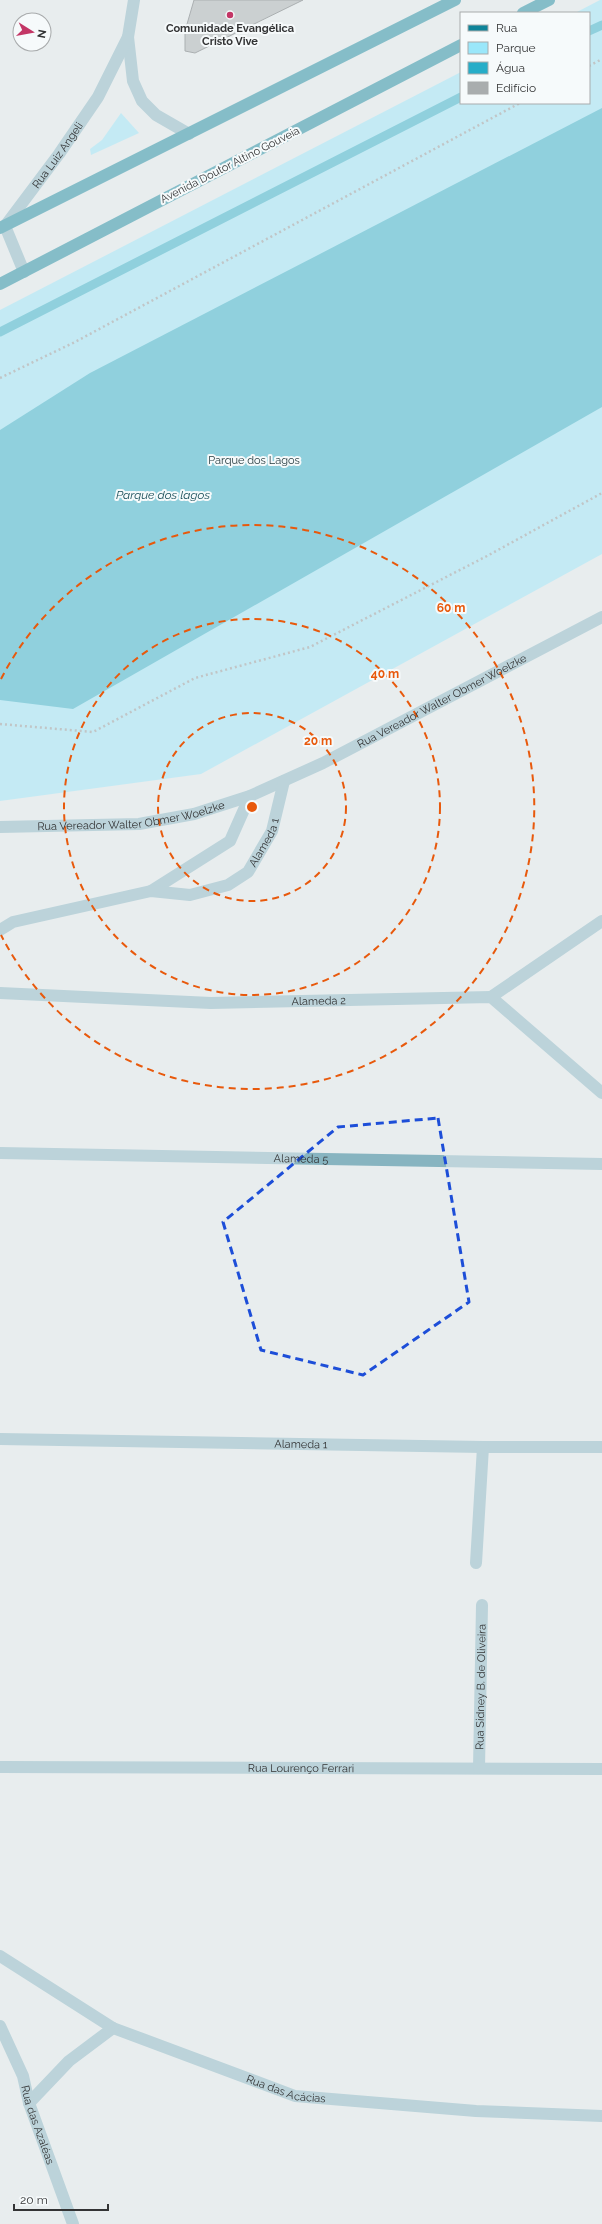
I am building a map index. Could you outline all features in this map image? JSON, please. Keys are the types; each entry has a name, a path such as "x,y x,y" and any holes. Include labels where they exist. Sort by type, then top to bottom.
{"main road":[{"path":"3,227 455,0"},
{"path":"525,12 549,0"},
{"name":"Avenida Doutor Altino Gouveia","path":"0,284 460,46"}],"street":[{"name":"Rua Luiz Angeli","path":"134,0 128,37 133,81 142,101 156,115 189,134"},
{"name":"Rua Luiz Angeli","path":"3,227 59,154 98,97 128,37"},
{"path":"3,227 24,272"},
{"name":"Rua Vereador Walter Obmer Woelzke","path":"0,827 139,824 194,814 250,796 323,763 602,617"},
{"name":"Alameda 1","path":"0,930 13,922 151,891 190,895 228,885 248,872 272,831 284,781"},
{"name":"Alameda 1","path":"151,891 230,841 250,796"},
{"path":"602,921 491,997 602,1093"},
{"name":"Alameda 2","path":"0,994 211,1003 491,997"},
{"name":"Alameda 5","path":"0,1153 602,1164"},
{"name":"Alameda 1","path":"0,1439 483,1448 602,1447"},
{"path":"476,1563 483,1448"},
{"name":"Rua Sidney B. de Oliveira","path":"479,1768 482,1606"},
{"name":"Rua Lourenço Ferrari","path":"0,1767 602,1769"},
{"name":"Rua das Acácias","path":"0,1956 113,2028 295,2096 476,2111 602,2116"},
{"name":"Rua das Azaléas","path":"0,2026 23,2076 29,2103 73,2224"},
{"path":"29,2103 69,2061 113,2028"}],"path":[{"path":"590,65 602,59"},
{"path":"0,378 82,339 518,104"},
{"path":"0,724 93,732 195,678 310,647 480,560 602,494"}],"highlighted area":[{"path":"438,1118 469,1302 363,1375 261,1350 223,1222 338,1127"}],"green space":[{"name":"Parque dos Lagos","path":"602,0 602,554 201,774 0,801 0,310 460,73 460,104 590,104 590,12 577,12"},
{"path":"121,113 139,133 91,155 90,149 102,140"}],"water":[{"name":"Parque dos lagos","path":"602,108 602,407 73,709 0,700 0,430 90,373"}],"building":[{"name":"Comunidade Evangélica Cristo Vive","path":"194,0 303,0 195,53 185,51 185,31"}],"waterway":[{"path":"590,31 602,25"},
{"path":"0,332 460,98"}],"place":[{"name":"Comunidade Evangélica Cristo Vive","path":"230,15"}]}
